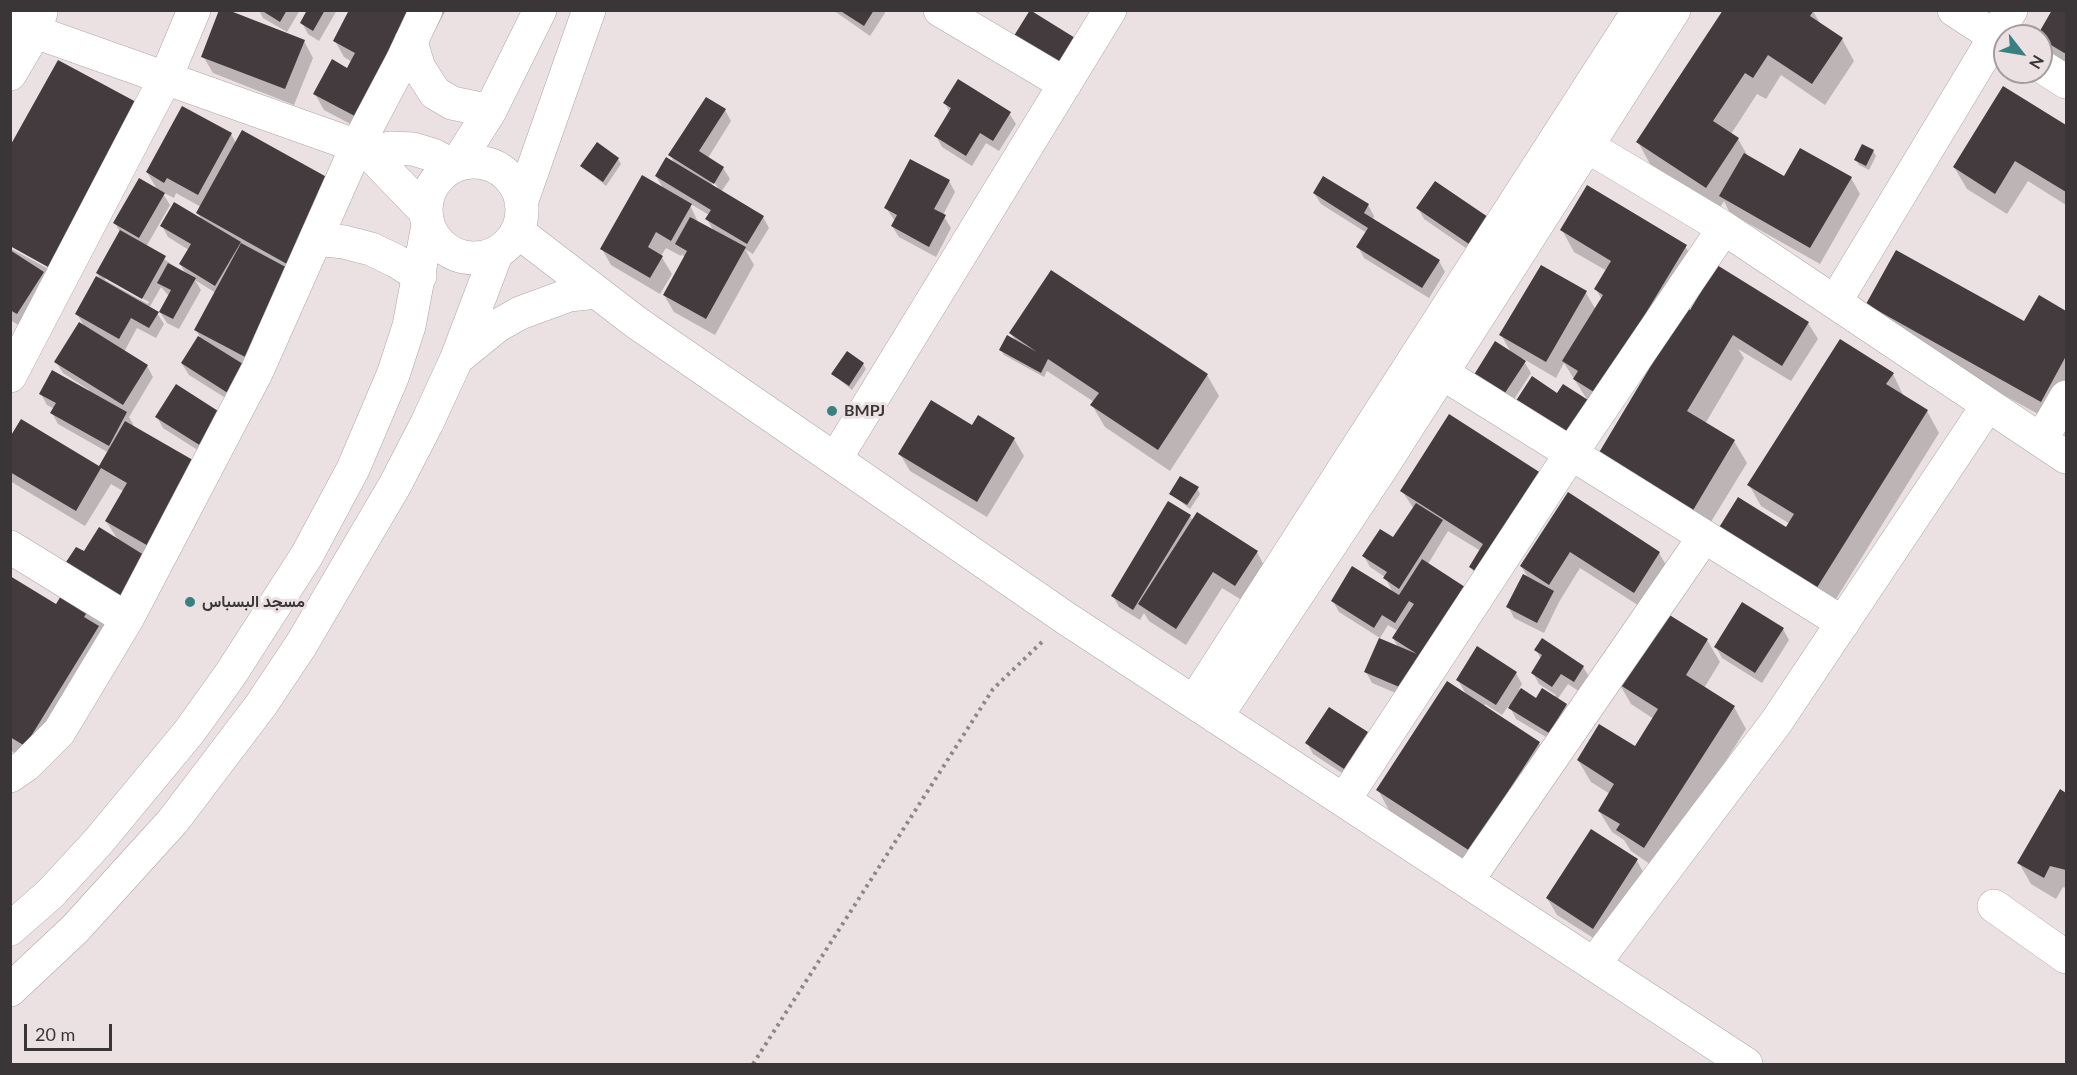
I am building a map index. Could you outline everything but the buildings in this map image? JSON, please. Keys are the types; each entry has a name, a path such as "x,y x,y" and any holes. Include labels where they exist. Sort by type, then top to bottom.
{"street":[{"path":"10,376 22,324 166,77 194,10"},
{"path":"10,776 26,765 59,732 127,619 257,371 316,239 363,149 426,10"},
{"path":"10,929 50,894 144,788 196,722 270,615 307,555 375,422 406,336 420,276 432,185 454,166 490,111 540,10"},
{"path":"10,990 75,929 180,813 261,705 307,636 394,485 456,360 512,229 589,10"},
{"path":"940,10 1065,84"},
{"path":"836,458 1110,10"},
{"path":"1205,710 1442,373 1574,138 1639,10"},
{"path":"1205,710 1574,138 1674,10"},
{"path":"1954,10 1993,26"},
{"path":"10,74 29,22 166,77 363,149 412,149 434,155 454,166 484,162 498,168 513,183 512,229"},
{"path":"411,42 419,68 435,93 452,103 490,111"},
{"path":"1835,302 1993,48"},
{"path":"2053,73 2067,82"},
{"path":"1574,138 1724,228 2054,449 2067,398"},
{"path":"363,149 427,218 434,238 456,255 470,258 512,229"},
{"path":"1344,800 1570,455 1724,228"},
{"path":"512,229 637,323 1067,619 1746,1065"},
{"path":"316,239 344,242 371,249 420,276"},
{"path":"456,360 482,336 520,313 561,298 596,292"},
{"path":"1442,373 1570,455 1843,623"},
{"path":"1594,964 1778,721 1989,405"},
{"path":"1467,881 1704,537"},
{"path":"10,547 127,619"},
{"path":"1994,906 2067,957"}],"path":[{"path":"753,1065 993,688 1067,619"}],"place":[{"name":"BMPJ","path":"832,411"},
{"name":"مسجد البسباس","path":"190,602"}]}
